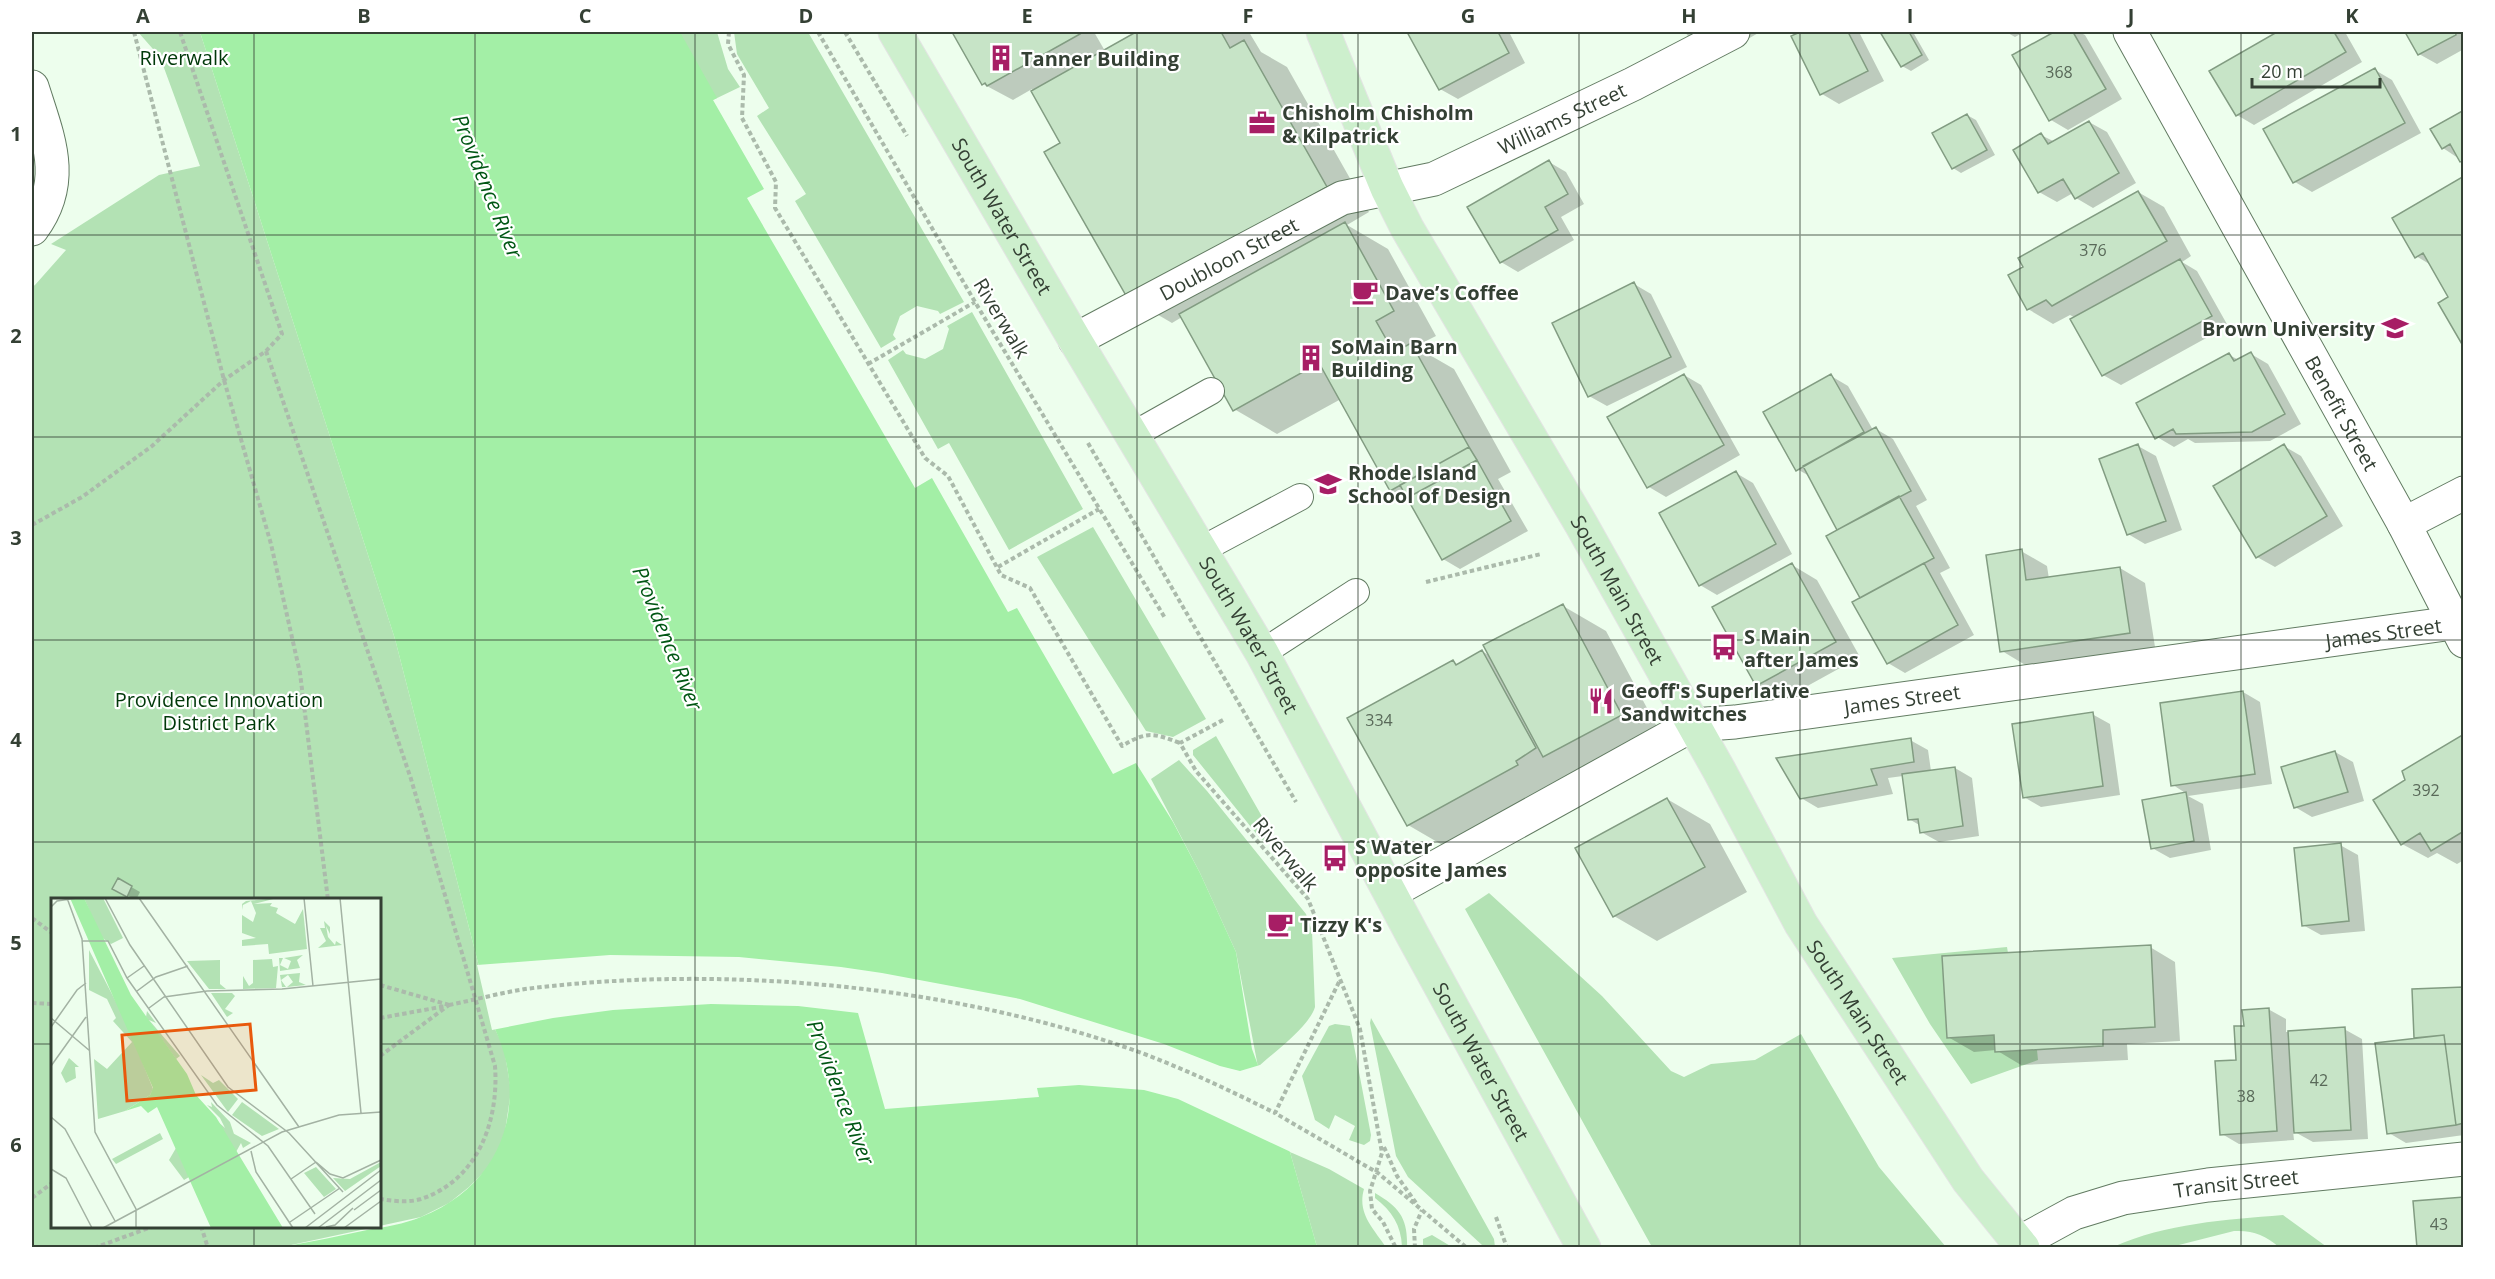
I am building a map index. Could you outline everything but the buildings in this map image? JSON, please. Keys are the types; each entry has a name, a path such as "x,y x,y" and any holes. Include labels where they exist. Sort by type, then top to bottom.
{"main road":[{"name":"South Water Street","path":"895,32 1199,551 1262,652 1413,936 1584,1248"},
{"name":"South Main Street","path":"1323,32 1387,188 1407,228 1581,524 1719,770 1801,924 1968,1180 2021,1245"}],"street":[{"name":"Williams Street","path":"1387,188 1434,179 1633,84 1733,32"},
{"name":"Benefit Street","path":"2130,32 2404,524 2458,632"},
{"path":"32,87 52,152 53,166 45,208 32,229"},
{"name":"Doubloon Street","path":"1075,340 1342,198 1387,188"},
{"path":"2404,524 2463,493"},
{"name":"James Street","path":"1391,892 1692,725 2458,632"},
{"name":"Transit Street","path":"2021,1245 2074,1213 2123,1198 2208,1185 2463,1159"}],"lane":[{"path":"1133,435 1211,391"},
{"path":"1199,551 1300,497"},
{"path":"1262,652 1356,592"}],"path":[{"path":"134,32 224,380 271,544 300,673 328,898"},
{"path":"32,525 82,497 152,446 224,380 266,351 282,334 180,32"},
{"path":"729,32 729,44 744,75 742,118 776,182 776,208 925,458 948,476 1001,575 1029,588 1122,746 1139,736 1153,734 1180,743 1223,720"},
{"name":"Riverwalk","path":"818,32 975,302 1165,618"},
{"path":"845,32 911,142"},
{"path":"868,364 975,302"},
{"path":"266,351 411,779 495,1066 495,1108 490,1129 461,1174 446,1187 421,1199 407,1201 381,1199"},
{"path":"1084,437 1293,801 1303,806"},
{"path":"998,567 1099,508"},
{"path":"1426,582 1541,554"},
{"name":"Riverwalk","path":"1180,743 1196,771 1308,900 1360,1029 1382,1153 1378,1173 1370,1191 1372,1209 1383,1222 1396,1248"},
{"path":"32,918 51,932"},
{"path":"381,1018 523,990 591,983 660,980 725,980 860,989 1001,1012 1146,1055 1212,1082 1275,1113 1378,1173 1467,1247"},
{"path":"1275,1113 1339,981"},
{"path":"381,985 449,1005"},
{"path":"32,1004 51,1004"},
{"path":"381,1055 449,1005"},
{"path":"1381,1141 1397,1176 1422,1210"},
{"path":"32,1198 51,1184"},
{"path":"1415,1248 1414,1229 1422,1210"},
{"path":"1496,1217 1507,1248"},
{"path":"94,1248 151,1228"},
{"path":"201,1228 208,1248"}],"green space":[{"name":"Providence Innovation District Park","path":"138,32 200,32 395,639 495,1029 504,1048 511,1091 504,1138 490,1166 449,1203 421,1217 381,1226 381,898 51,898 51,1228 370,1228 282,1247 32,1248 32,287 66,250 51,244 159,175 200,166 160,57"},
{"path":"672,32 717,32 728,69 740,87 713,100"},
{"path":"734,32 808,32 964,302 940,314 938,311 917,306 900,316 893,335 896,339 881,348 795,201 806,194 757,116 769,108 737,54"},
{"path":"972,312 1083,509 1009,550 949,443 938,449 888,360 903,350 906,354 925,359 943,349 949,329 947,326"},
{"path":"1093,527 1206,719 1173,737 1146,731 1037,557"},
{"path":"1216,736 1272,834 1271,839 1264,841 1259,837 1193,755 1193,750"},
{"path":"1179,760 1207,791 1306,914 1312,931 1315,1007 1306,1023 1258,1067 1236,952 1200,873 1151,779"},
{"path":"1489,893 1602,996 1671,1071 1684,1077 1711,1064 1755,1060 1801,1034 1879,1167 1946,1247 1652,1247 1465,909"},
{"path":"2007,947 2008,953 1942,957 1947,1038 1994,1035 1995,1051 2037,1050 2038,1060 1971,1084 1930,1024 1892,958"},
{"path":"1371,1018 1494,1239 1495,1247 1482,1245 1408,1177 1396,1156 1370,1023"},
{"path":"1335,1024 1350,1026 1351,1030 1371,1135 1370,1141 1364,1145 1349,1140 1355,1126 1335,1115 1329,1129 1315,1120 1302,1076 1329,1026"},
{"path":"1290,1152 1329,1169 1364,1189 1362,1198 1364,1213 1386,1247 1317,1247"},
{"path":"1375,1193 1390,1203 1400,1214 1406,1228 1407,1247 1402,1247 1400,1232 1394,1219 1375,1198"},
{"path":"2283,1215 2327,1247 2279,1247 2258,1234 2234,1231 2171,1247 2113,1247 2154,1233 2196,1224"},
{"path":"1432,1235 1452,1247 1423,1247 1423,1239"}],"water":[{"name":"Providence River","path":"200,32 680,32 717,98 713,100 764,189 747,198 915,488 932,478 1008,612 1017,608 1113,774 1136,763 1173,822 1200,873 1236,952 1252,1049 1290,1152 1317,1247 282,1247 401,1223 421,1217 449,1203 471,1185 489,1164 501,1140 508,1114 509,1086 505,1058 495,1029 395,639"}],"pier":[{"path":"610,955 739,957 882,973 1020,999 1164,1044 1220,1066 1240,1071 1260,1065 1293,1153 1178,1099 1144,1090 1079,1085 1037,1088 1039,1097 885,1109 858,1013 798,1006 711,1004 613,1010 553,1018 492,1030 477,965"}],"place":[{"name":"Tanner Building","path":"1001,58"},
{"name":"Chisholm Chisholm & Kilpatrick","path":"1262,123"},
{"name":"Dave’s Coffee","path":"1365,292"},
{"name":"Brown University","path":"2395,328"},
{"name":"SoMain Barn Building","path":"1311,358"},
{"name":"Rhode Island School of Design","path":"1328,484"},
{"name":"S Main after James","path":"1724,647"},
{"name":"Geoff's Superlative Sandwitches","path":"1601,701"},
{"name":"S Water opposite James","path":"1335,858"},
{"name":"Tizzy K's","path":"1280,924"}]}
